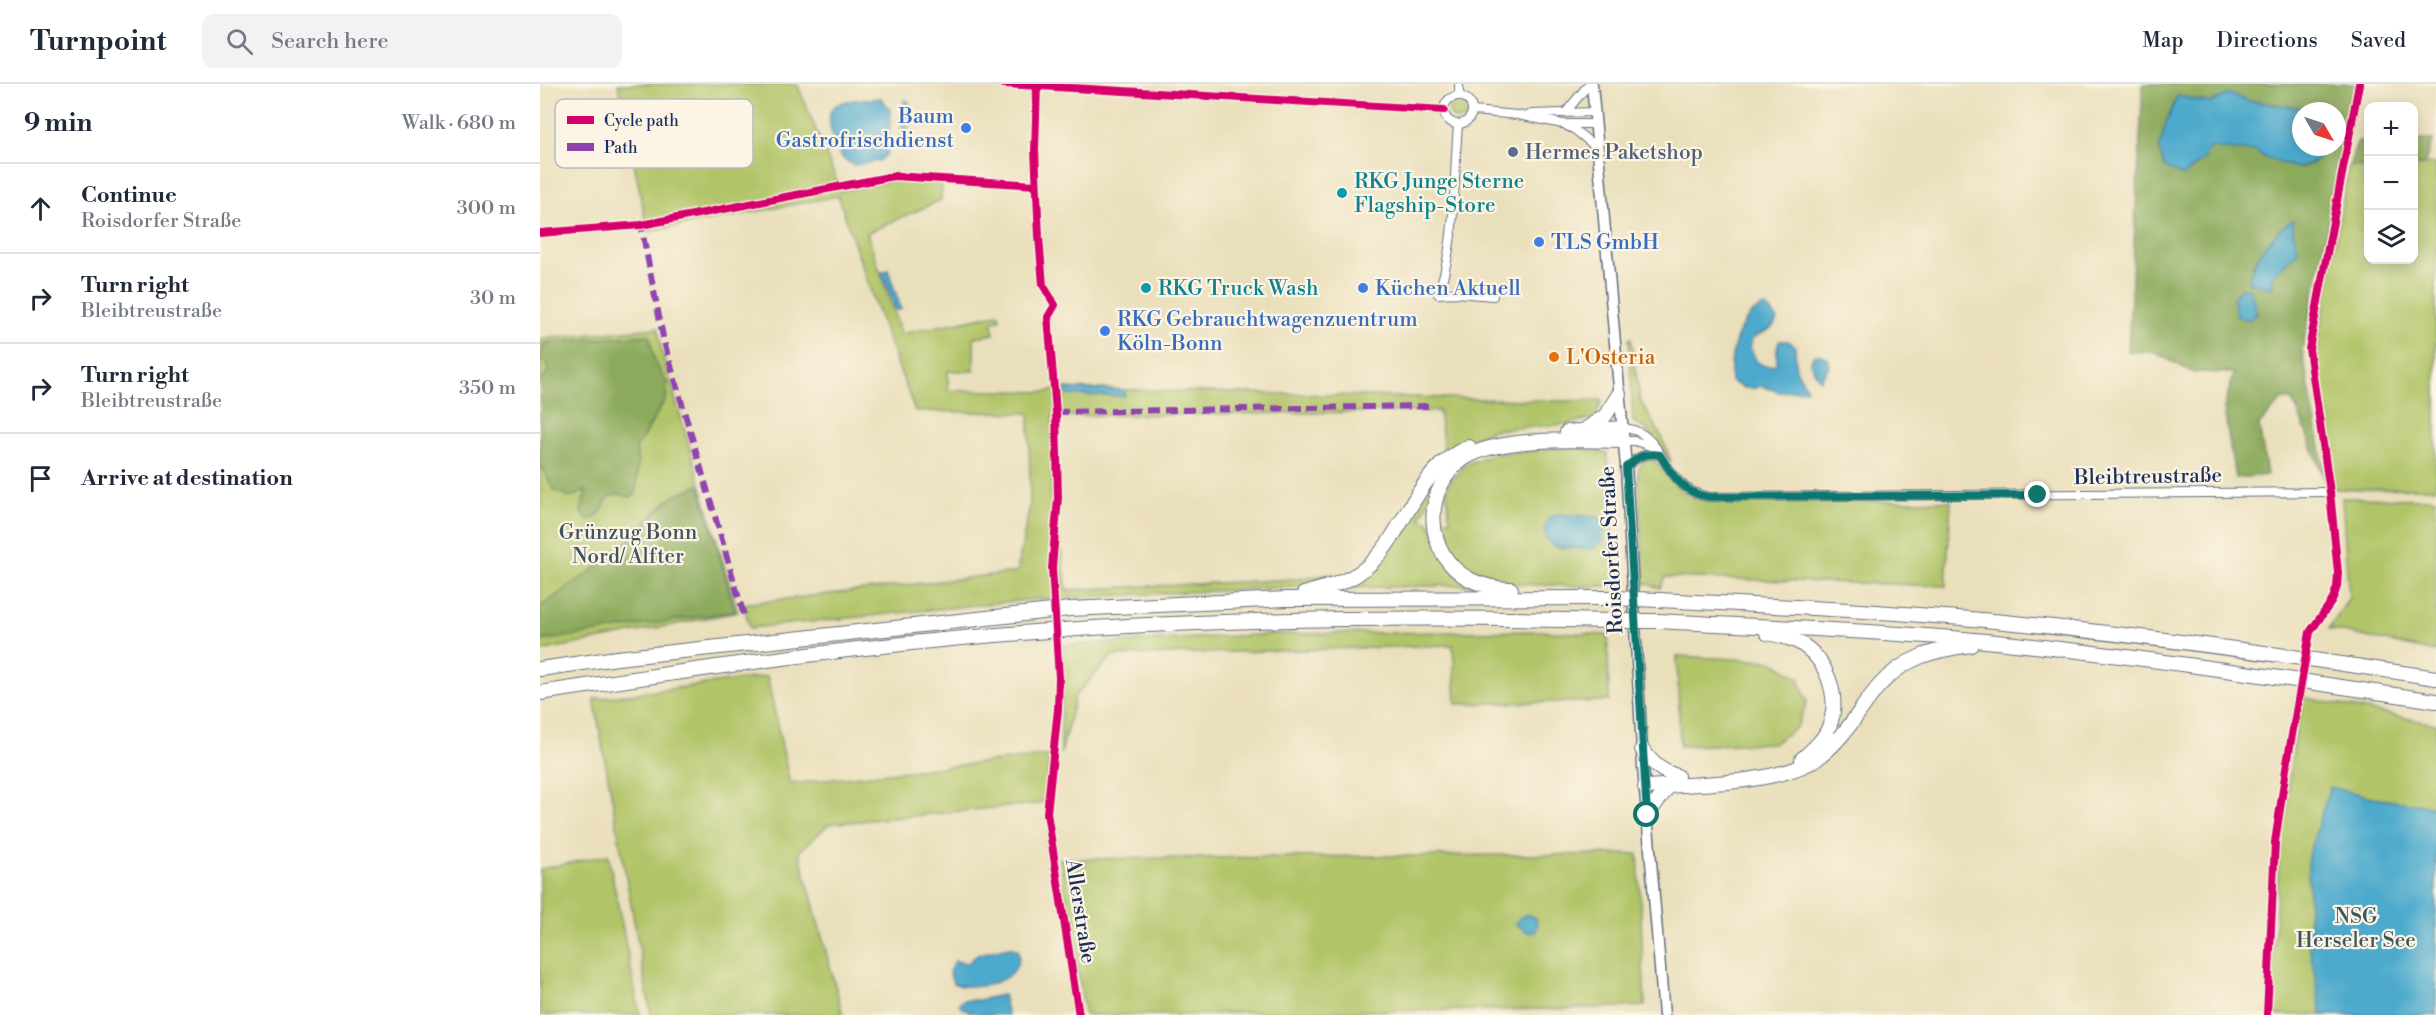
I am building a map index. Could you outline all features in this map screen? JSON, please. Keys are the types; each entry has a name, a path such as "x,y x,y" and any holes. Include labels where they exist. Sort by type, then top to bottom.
{"highway":[{"path":"1584,430 1605,416 1618,394"},
{"path":"1287,599 1340,584 1361,572 1380,554 1434,470 1463,449 1491,438 1584,430 1623,434"},
{"path":"1576,597 1543,591 1496,589 1471,580 1462,574 1450,563 1437,541 1433,522 1436,495 1455,466 1465,458 1488,448 1623,434"},
{"path":"540,669 616,658 1070,609 1287,599 1576,597 1809,608 2004,622 2307,658 2436,678"},
{"path":"540,693 718,666 1036,632 1246,622 1419,618 1657,621 1863,631 1996,642 2197,666 2436,701"},
{"path":"1645,783 1774,770 1802,760 1818,745 1829,728 1833,711 1833,691 1826,671 1814,655 1800,643 1784,636 1745,631 1718,624"},
{"path":"1642,749 1654,765 1673,781 1766,778 1792,771 1818,758 1841,738 1879,686 1905,664 1934,650 1996,642"},
{"path":"1647,815 1673,781"}],"main road":[{"name":"Roisdorfer Straße","path":"1590,84 1626,467 1642,749 1664,1015"}],"street":[{"path":"1004,84 1081,86 1444,110"},
{"path":"1459,96 1460,84"},
{"name":"Roisdorfer Straße","path":"1566,112 1590,84"},
{"path":"1037,86 1035,150 1039,237 1043,285 1055,305 1048,317"},
{"path":"1459,96 1469,100 1473,111 1468,121 1458,125 1448,120 1444,110 1448,100 1459,96"},
{"path":"1473,111 1518,115 1563,124 1575,130 1597,148"},
{"path":"1518,115 1566,112 1595,118"},
{"path":"1563,124 1595,118"},
{"path":"1458,125 1451,243 1445,274 1438,294 1494,296"},
{"name":"Bleibtreustraße","path":"1623,434 1640,432 1649,438 1675,479 1699,495 1709,497 2330,492"},
{"path":"1623,434 1658,452"},
{"path":"1626,467 1641,456 1658,452"},
{"name":"Allerstraße","path":"1047,813 1079,1015"}],"green space":[{"path":"618,84 797,84 841,191 896,180 942,183 941,200 867,233 901,334 999,314 1000,320 992,322 994,334 974,337 974,371 948,371 948,390 1047,392 1059,388 1561,401 1602,400 1595,418 1567,424 1493,430 1444,450 1439,411 1053,416 1051,539 1059,539 1067,590 1297,579 1333,574 1320,581 1299,587 1038,599 750,628 743,604 1017,572 1030,504 1029,413 915,411 838,196 648,232 635,168 753,168 753,99 621,99"},
{"path":"2143,84 2358,84 2346,141 2346,102 2292,102 2292,107 2249,101 2229,94 2210,103 2178,96 2167,121 2160,149 2229,148 2255,151 2266,158 2297,168 2309,165 2318,160 2319,156 2343,156 2302,350 2327,485 2297,409 2291,400 2282,399 2259,425 2267,475 2235,478 2224,408 2234,373 2192,372 2154,352 2128,352","holes":["2279,229 2292,230 2298,251 2272,276 2273,286 2252,266"]},
{"path":"1459,100 1466,103 1469,110 1466,117 1459,120 1452,117 1449,110 1452,103"},
{"path":"2418,140 2433,140 2424,165 2418,165"},
{"path":"2358,141 2364,141 2364,166 2349,166"},
{"path":"2436,164 2436,488 2335,489 2313,366 2349,166 2364,166 2364,264 2418,264 2418,165"},
{"name":"Grünzug Bonn Nord/ Alfter","path":"658,328 662,353 738,612 540,651 540,339"},
{"path":"649,335 655,362 667,384 666,398 636,449 638,463 636,494 631,497 617,494 608,497 598,515 586,520 581,512 586,491 570,497 555,491 540,464 540,382 548,371 547,364 540,360 544,343"},
{"path":"1631,338 1640,400 1661,436 1672,463 1646,429 1633,422 1629,339"},
{"path":"1577,447 1607,453 1615,562 1623,586 1560,586 1510,582 1488,578 1470,571 1456,561 1448,547 1438,518 1450,520 1446,487 1466,464 1493,454","holes":["1548,518 1603,540 1593,549 1557,548 1545,536 1545,527"]},
{"path":"1644,460 1653,460 1676,486 1688,495 1709,501 1951,501 1946,586 1665,577 1660,588 1644,583 1638,470"},
{"path":"1445,468 1420,518 1429,522 1472,585 1341,588 1419,502"},
{"path":"699,485 735,611 540,641 540,607 614,555 665,503 676,495"},
{"path":"2342,498 2436,499 2436,652 2329,629 2349,598"},
{"path":"1539,631 1608,635 1609,701 1456,704 1453,645 1112,656 1075,696 1061,754 1062,645 1275,634"},
{"path":"1677,656 1772,661 1799,678 1807,702 1797,727 1774,743 1680,746"},
{"path":"767,676 790,784 1050,755 1045,801 1036,804 829,824 799,852 843,1015 651,1015 594,699"},
{"name":"NSG Herseler See","path":"2301,697 2436,724 2436,1015 2270,1015 2280,841"},
{"path":"1638,854 1645,1006 1241,1012 1207,1015 1085,1015 1060,859"},
{"path":"608,855 640,1015 540,1015 540,869"}],"water":[{"path":"2229,94 2249,101 2292,107 2292,156 2319,156 2318,160 2297,168 2266,158 2255,151 2209,148 2204,159 2183,176 2165,168 2159,149 2177,96 2210,103"},
{"path":"881,98 891,111 887,154 879,161 853,165 842,157 836,145 831,131 831,111 844,102"},
{"path":"904,100 909,101 908,146 901,146"},
{"path":"2293,220 2298,251 2272,276 2273,286 2269,288 2248,282 2254,264 2264,247"},
{"path":"888,270 901,309 896,311 882,272"},
{"path":"2241,288 2250,289 2257,313 2249,320 2237,316 2233,298"},
{"path":"1765,306 1777,318 1770,329 1752,339 1750,348 1757,362 1764,366 1775,365 1779,341 1790,342 1795,346 1796,370 1807,389 1780,392 1761,386 1746,388 1731,381 1732,360 1737,337 1748,318 1756,310"},
{"path":"1819,354 1827,358 1829,366 1820,380 1810,363 1814,355"},
{"path":"1066,389 1125,390 1125,396 1066,395"},
{"path":"1559,514 1598,517 1604,530 1601,542 1593,549 1553,546 1546,537 1546,526 1548,518"},
{"path":"2330,787 2380,799 2436,807 2436,1015 2322,1015 2309,944 2308,856"},
{"path":"1527,914 1536,918 1538,926 1535,932 1529,933 1516,924 1519,918"},
{"path":"1009,947 1018,950 1018,961 1014,970 1007,977 985,985 962,986 953,983 949,971 955,961 967,963 979,954"},
{"path":"1003,995 1008,1015 973,1012 962,1008 959,1004 964,1000 979,1000"}],"marked path":[{"path":"636,225 641,225 664,342 745,619"},
{"path":"1056,412 1429,406"}],"cycle path":[{"path":"1004,84 1444,110"},
{"path":"2267,1015 2275,842 2286,769 2310,632 2332,601 2337,587 2338,573 2330,492 2309,349 2359,84"},
{"path":"1037,86 1035,150 1039,237 1043,285 1055,305 1048,317 1056,412 1058,498 1052,568 1059,678 1058,709 1047,813 1079,1015"},
{"path":"540,233 641,225 894,176 1036,185"}],"place":[{"name":"Baum Gastrofrischdienst","path":"966,128"},
{"name":"Hermes Paketshop","path":"1513,152"},
{"name":"RKG Junge Sterne Flagship-Store","path":"1342,193"},
{"name":"TLS GmbH","path":"1539,242"},
{"name":"RKG Truck Wash","path":"1146,288"},
{"name":"Küchen Aktuell","path":"1363,288"},
{"name":"RKG Gebrauchtwagenzuentrum Köln-Bonn","path":"1105,331"},
{"name":"L'Osteria","path":"1554,357"}],"route":[{"path":"1647,815 1626,467 1648,453 1660,455 1675,479 1687,490 1709,497 2038,495"}]}
